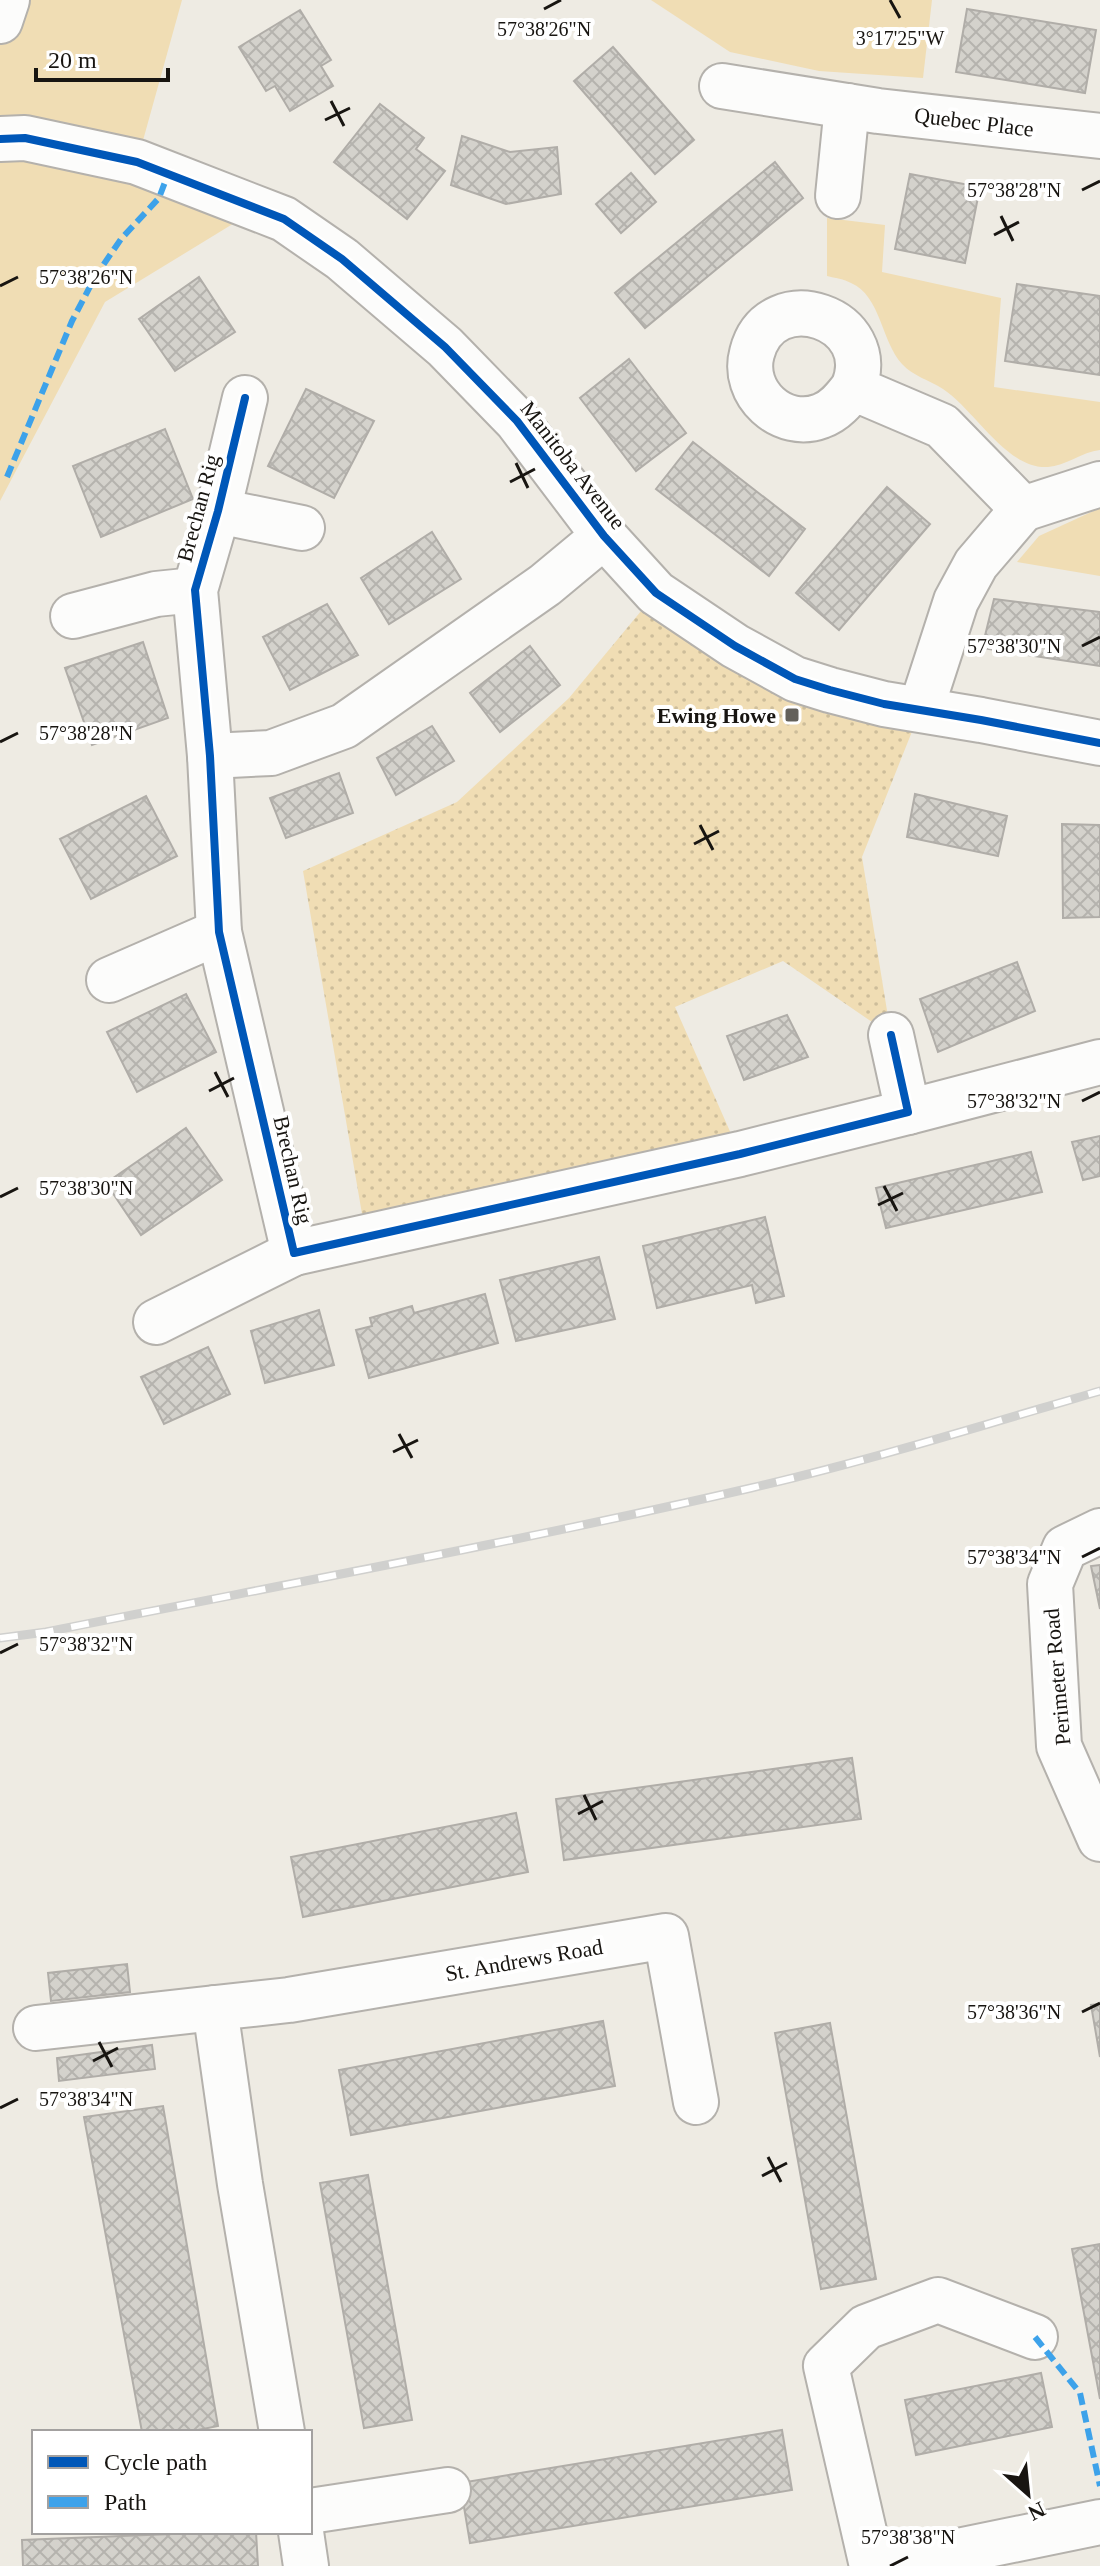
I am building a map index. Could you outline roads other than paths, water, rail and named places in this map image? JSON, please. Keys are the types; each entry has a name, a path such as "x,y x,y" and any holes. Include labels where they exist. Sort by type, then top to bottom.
{"street":[{"path":"0,21 7,0"},
{"name":"Quebec Place","path":"722,86 847,106 1100,136"},
{"path":"838,196 847,106"},
{"name":"Manitoba Avenue","path":"0,139 25,138 137,162 284,219 392,299 484,384 556,470 604,536 656,593 747,653 807,683 884,704 1100,743"},
{"path":"853,388 942,426 1023,509"},
{"name":"Brechan Rig","path":"245,398 195,590 210,756 219,932 294,1253"},
{"path":"921,709 956,601 976,564 1023,509 1100,484"},
{"name":"Brechan Rig","path":"218,511 302,528"},
{"path":"210,756 271,753 344,726 545,585 604,536"},
{"name":"Brechan Rig","path":"73,616 156,594 195,590"},
{"path":"109,980 219,932"},
{"path":"891,1035 908,1112"},
{"name":"Brechan Rig","path":"156,1322 294,1253 740,1154 1100,1062"},
{"name":"Perimeter Road","path":"1100,1531 1065,1548 1050,1584 1059,1746 1100,1839"},
{"name":"St. Andrews Road","path":"36,2028 289,2000 666,1936 696,2102"},
{"path":"215,2008 240,2184 282,2430"},
{"path":"872,2566 826,2366 866,2327 938,2300 1035,2337"},
{"path":"312,2511 448,2490"},
{"path":"885,2566 1100,2522"},
{"path":"301,2534 306,2566"}],"railway":[{"path":"0,1638 46,1632 663,1508 839,1466 1100,1391"}],"place":[{"name":"Ewing Howe","path":"792,715"}]}
